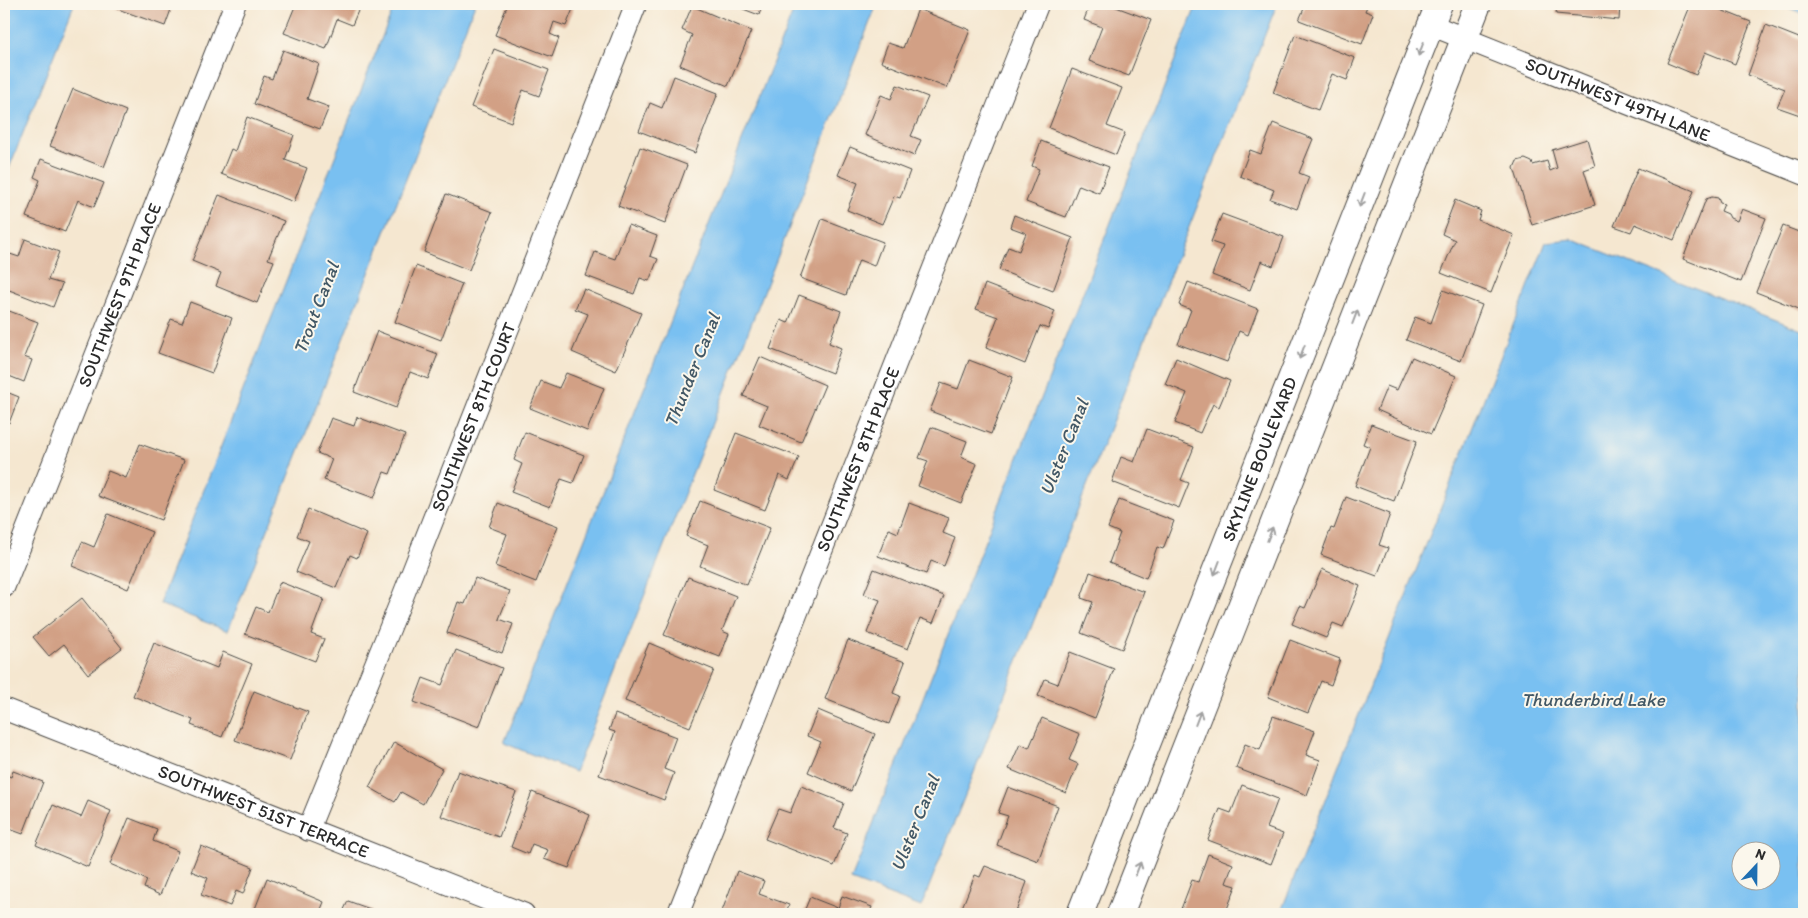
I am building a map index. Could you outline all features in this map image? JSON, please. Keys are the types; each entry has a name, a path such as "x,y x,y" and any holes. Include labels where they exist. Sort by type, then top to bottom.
{"street":[{"name":"SOUTHWEST 9TH PLACE","path":"4,587 234,4"},
{"name":"SOUTHWEST 8TH COURT","path":"308,830 403,596 636,4"},
{"name":"SOUTHWEST 8TH PLACE","path":"678,914 1038,4"},
{"name":"SKYLINE BOULEVARD","path":"1120,914 1478,4"},
{"name":"SKYLINE BOULEVARD","path":"1080,914 1435,14"},
{"name":"SOUTHWEST 49TH LANE","path":"1435,14 1464,38 1804,174"},
{"name":"SOUTHWEST 51ST TERRACE","path":"4,709 524,914"}],"water":[{"path":"4,4 74,4 4,181"},
{"name":"Trout Canal","path":"395,4 475,4 228,631 159,604"},
{"name":"Thunder Canal","path":"796,4 877,4 575,772 504,743"},
{"name":"Ulster Canal","path":"1197,4 1277,4 921,907 851,880"},
{"path":"1779,4 1804,4 1804,14"},
{"name":"Thunderbird Lake","path":"1571,239 1804,331 1804,914 1280,914 1546,242"}],"building":[{"path":"104,4 173,4 165,26"},
{"path":"296,4 361,4 352,25 337,19 326,49 284,33"},
{"path":"508,4 575,4 566,26 554,22 550,34 559,38 552,57 495,35"},
{"path":"730,4 763,4 759,15"},
{"path":"1090,4 1108,4 1151,20 1129,76 1089,61 1102,27 1084,20"},
{"path":"1146,4 1158,4 1156,8"},
{"path":"1306,4 1368,4 1365,11 1373,14 1362,44 1299,20"},
{"path":"1557,4 1620,4 1619,20 1556,14"},
{"path":"1691,4 1706,4 1751,22 1735,64 1705,52 1696,75 1667,63"},
{"path":"692,6 751,31 728,86 680,65 692,35 682,30"},
{"path":"918,9 970,30 947,88 881,62 888,43 903,48"},
{"path":"1766,25 1804,40 1804,103 1800,115 1777,107 1785,89 1748,75"},
{"path":"1295,35 1355,58 1347,80 1332,74 1318,110 1273,93"},
{"path":"494,49 549,70 539,96 523,90 511,122 471,107"},
{"path":"283,50 319,64 307,99 329,107 320,129 254,104 264,76 272,79"},
{"path":"1072,69 1122,88 1107,126 1125,133 1116,155 1049,128"},
{"path":"674,76 718,93 695,153 639,131 650,103 662,108"},
{"path":"897,85 928,97 911,136 921,140 914,156 865,135 881,95 891,99"},
{"path":"73,89 126,111 104,167 50,146"},
{"path":"247,117 294,135 285,160 307,168 294,202 221,174 231,149 235,151"},
{"path":"1273,123 1313,139 1299,173 1309,177 1297,209 1270,199 1274,190 1240,176 1250,150 1261,154"},
{"path":"1587,139 1595,166 1584,170 1595,205 1532,225 1514,168 1517,161 1525,159 1532,162 1533,165 1547,161 1550,171 1557,168 1552,150"},
{"path":"1041,141 1109,167 1099,193 1079,185 1066,217 1026,202 1039,169 1032,166"},
{"path":"640,147 687,165 665,224 618,206"},
{"path":"850,147 910,171 900,198 894,196 882,224 847,210 858,183 838,175"},
{"path":"41,159 104,183 94,207 78,200 65,232 26,217 40,180 34,177"},
{"path":"1638,168 1694,191 1674,240 1635,224 1631,232 1614,226"},
{"path":"446,194 492,212 469,270 424,252"},
{"path":"219,195 284,221 268,259 274,261 257,303 216,286 221,273 192,261"},
{"path":"1718,198 1720,203 1724,204 1721,211 1737,221 1742,209 1766,218 1741,282 1683,259 1706,199"},
{"path":"1455,200 1481,211 1478,220 1514,235 1491,293 1441,273 1455,240 1442,234"},
{"path":"1222,214 1284,237 1273,266 1261,261 1250,290 1212,275 1223,246 1211,242"},
{"path":"1014,215 1073,238 1053,291 999,270 1008,247 1019,251 1026,233 1010,227"},
{"path":"822,219 883,242 874,266 859,260 846,295 800,278"},
{"path":"628,225 657,236 650,256 658,259 649,281 640,278 634,294 586,276 595,252 615,259"},
{"path":"1783,226 1804,234 1804,311 1756,292"},
{"path":"25,239 59,252 48,280 62,284 53,307 4,288 4,270 10,254 19,257"},
{"path":"416,266 462,284 441,340 395,322"},
{"path":"1188,282 1258,309 1248,335 1239,331 1227,362 1178,344 1191,310 1179,305"},
{"path":"985,284 1055,311 1048,329 1040,326 1025,364 986,348 998,317 976,309"},
{"path":"584,289 641,313 616,371 572,352 588,314 575,309"},
{"path":"1443,290 1482,305 1461,361 1406,340 1415,317 1431,323"},
{"path":"799,295 841,311 829,343 841,348 832,373 770,349 781,320 788,323"},
{"path":"190,302 232,318 212,373 158,353 171,319 182,323"},
{"path":"4,309 38,322 24,357 32,360 24,382 4,374"},
{"path":"377,331 438,354 428,379 410,372 396,408 354,392"},
{"path":"760,357 825,385 801,442 759,425 767,406 743,396"},
{"path":"1412,357 1456,376 1431,434 1377,410 1387,386 1397,390"},
{"path":"1176,358 1230,381 1219,407 1213,404 1200,433 1175,423 1187,393 1165,384"},
{"path":"969,360 1013,377 991,434 930,411 941,383 958,389"},
{"path":"566,373 604,388 587,431 530,408 541,381 559,388"},
{"path":"4,391 19,397 9,423 4,421"},
{"path":"357,417 405,435 390,474 384,472 374,498 324,480 332,459 317,453 331,418 354,426"},
{"path":"1371,424 1417,441 1394,501 1355,486 1370,447 1363,444"},
{"path":"931,427 967,441 961,457 977,464 961,503 918,486 928,461 919,458"},
{"path":"1147,429 1194,447 1181,480 1189,483 1179,508 1112,482 1121,457 1134,462"},
{"path":"525,432 584,455 573,483 561,479 550,507 511,492 522,464 514,460"},
{"path":"736,433 799,457 789,480 779,475 765,510 714,490"},
{"path":"140,444 184,460 161,520 98,496 108,471 126,478"},
{"path":"1346,497 1390,514 1379,545 1388,548 1377,576 1321,555 1331,528 1334,529"},
{"path":"1119,500 1174,521 1163,549 1157,547 1146,578 1109,563 1120,533 1108,528"},
{"path":"700,501 770,528 747,585 700,566 708,545 686,536"},
{"path":"498,503 558,526 536,582 495,566 507,534 489,527"},
{"path":"909,503 949,518 943,533 955,538 944,566 931,561 926,574 878,556 889,529 898,533"},
{"path":"308,509 367,534 357,558 350,555 336,588 296,572 309,541 297,536"},
{"path":"108,514 152,532 128,589 72,566 82,542 94,547"},
{"path":"874,569 944,596 933,623 920,618 908,649 867,633 880,600 864,594"},
{"path":"1322,569 1360,586 1343,627 1333,623 1326,638 1292,624 1300,606 1305,608"},
{"path":"1090,572 1144,592 1122,649 1081,633 1093,602 1081,598"},
{"path":"688,577 736,596 722,631 729,634 720,657 664,635"},
{"path":"475,578 510,591 499,619 513,624 502,653 447,633 458,602 465,604"},
{"path":"280,582 324,599 311,634 324,639 315,661 245,634 256,607 268,612"},
{"path":"82,598 122,648 88,674 64,644 49,656 33,637"},
{"path":"848,640 905,662 893,693 900,696 889,724 825,699"},
{"path":"1290,640 1340,659 1331,685 1321,681 1308,713 1268,697"},
{"path":"154,643 217,668 223,652 252,664 222,737 191,725 193,720 133,696"},
{"path":"649,643 714,670 690,727 625,701"},
{"path":"456,650 502,668 479,727 414,702 423,678 442,685"},
{"path":"1070,652 1114,669 1095,718 1038,696 1045,679 1058,684"},
{"path":"254,691 308,712 290,760 235,740"},
{"path":"818,710 875,734 851,791 808,772 821,742 807,736"},
{"path":"615,714 676,737 664,769 674,773 664,800 599,775 615,732 609,730"},
{"path":"1273,716 1315,731 1306,755 1320,760 1307,795 1236,768 1245,744 1260,750"},
{"path":"1042,718 1080,734 1069,760 1078,764 1066,793 1009,769 1020,744 1029,748"},
{"path":"394,742 442,769 423,804 401,792 395,802 369,787"},
{"path":"13,771 43,782 23,834 4,827 4,774 11,777"},
{"path":"458,771 516,792 499,837 441,816"},
{"path":"1242,785 1278,799 1267,828 1283,834 1271,864 1208,840 1220,809 1231,813"},
{"path":"801,786 844,803 834,828 847,833 834,866 765,839 778,809 790,813"},
{"path":"1008,787 1058,806 1038,861 997,845 1008,816 998,813"},
{"path":"532,792 590,815 569,868 544,859 548,850 532,844 528,854 511,847"},
{"path":"88,801 111,811 88,867 36,845 53,805 81,817"},
{"path":"129,818 157,829 153,841 178,851 160,895 144,888 147,880 110,864"},
{"path":"201,846 253,867 243,894 236,891 230,906 201,895 208,878 191,871"},
{"path":"1208,854 1233,864 1226,883 1236,886 1225,914 1194,914 1181,909 1192,880 1198,882"},
{"path":"985,866 1027,882 1015,914 973,914 961,910 975,875 980,877"},
{"path":"737,871 764,881 759,894 789,905 785,914 721,914"},
{"path":"267,878 324,902 319,914 253,914"},
{"path":"842,896 872,907 869,914 803,914 810,897 838,908"},
{"path":"348,901 373,910 372,914 342,914"}]}
